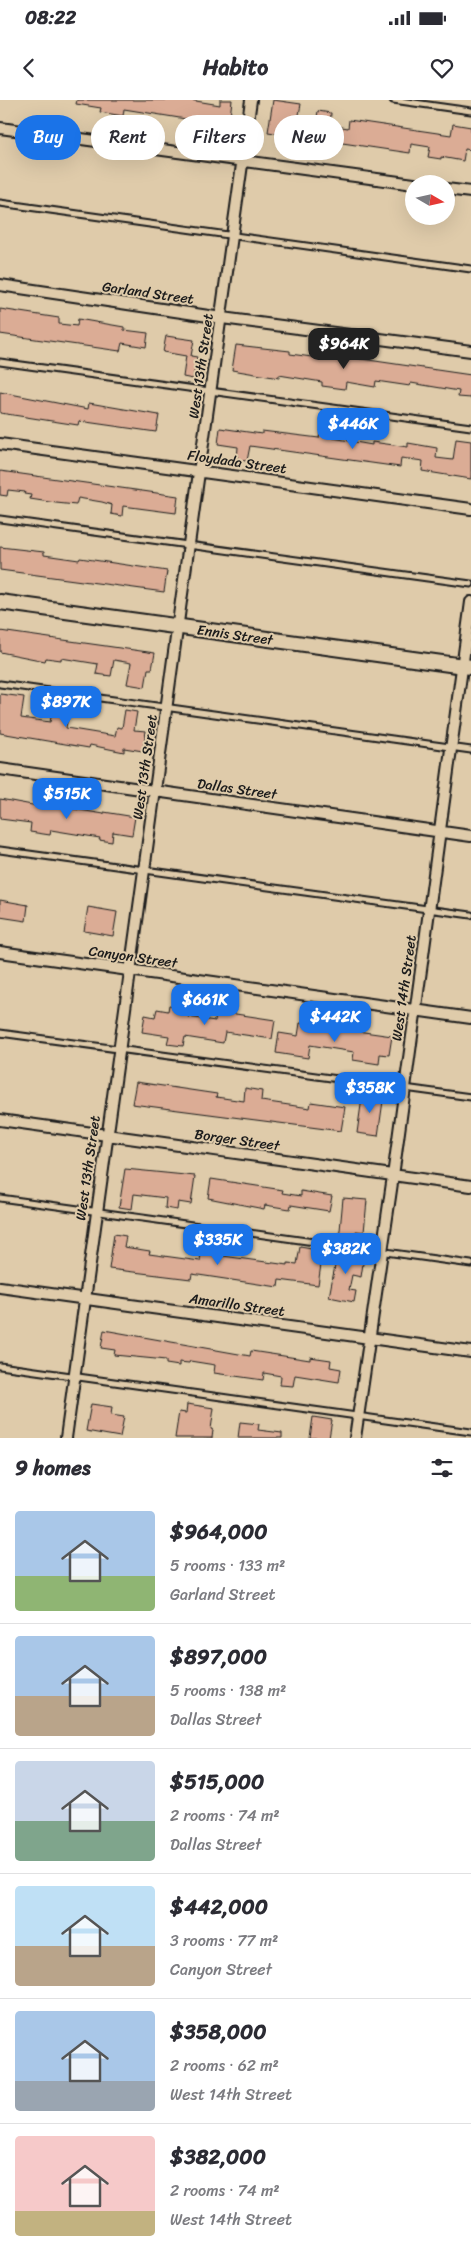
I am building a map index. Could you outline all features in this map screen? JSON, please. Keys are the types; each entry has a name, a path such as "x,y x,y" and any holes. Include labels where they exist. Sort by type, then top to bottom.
{"main road":[{"name":"Ennis Street","path":"0,602 467,666"}],"street":[{"name":"West 13th Street","path":"66,1438 106,1134 156,792 177,627 222,318 251,100"},
{"path":"0,128 405,183"},
{"path":"455,190 471,192"},
{"name":"Garland Street","path":"0,285 222,318 471,351"},
{"name":"Floydada Street","path":"0,444 471,509"},
{"name":"West 14th Street","path":"355,1438 393,1176 438,831 451,747 467,666 471,602"},
{"name":"Dallas Street","path":"0,769 471,836"},
{"name":"Canyon Street","path":"0,952 471,1018"},
{"name":"Borger Street","path":"0,1120 471,1186"},
{"name":"Amarillo Street","path":"0,1287 471,1352"}],"lane":[{"path":"393,100 471,111"},
{"path":"0,203 471,269"},
{"path":"0,362 471,428"},
{"path":"0,519 471,584"},
{"path":"0,684 471,750"},
{"path":"0,850 471,915"},
{"path":"0,1033 471,1097"},
{"path":"0,1198 471,1264"},
{"path":"0,1366 471,1432"}],"building":[{"path":"77,100 190,100 220,105 220,100 232,100 230,115 175,115 175,117 124,109 123,115 117,115 100,112 101,108 76,104"},
{"path":"273,100 301,104 299,115 274,115 274,133 268,132"},
{"path":"318,111 331,113 331,115 317,115"},
{"path":"349,120 451,135 453,124 471,127 471,150 465,149 463,161 428,157 430,147 411,144 410,153 344,143 344,127 348,128"},
{"path":"0,309 59,318 59,324 77,326 78,319 124,327 124,330 148,333 146,347 122,343 120,351 0,334"},
{"path":"166,336 194,340 191,356 197,357 193,379 183,377 186,356 163,352"},
{"path":"236,345 290,351 290,354 334,360 334,355 471,375 471,398 458,397 459,391 411,383 410,386 376,381 375,387 346,382 345,389 322,386 322,382 279,375 279,378 232,370"},
{"path":"0,392 88,409 89,403 159,415 156,432 79,421 78,425 0,413"},
{"path":"220,428 262,434 262,431 319,438 321,429 334,431 333,438 372,445 372,442 408,447 408,443 437,448 436,458 453,460 456,439 471,441 471,479 422,471 423,461 401,458 400,467 250,446 247,461 237,460 238,447 218,444"},
{"path":"0,471 178,496 176,513 123,506 122,516 111,514 112,505 102,502 78,498 76,505 56,503 30,499 31,495 24,494 25,492 8,490 7,496 0,495"},
{"path":"0,547 44,552 44,555 79,560 80,558 167,571 164,592 0,570"},
{"path":"0,631 155,653 152,669 148,669 145,687 127,684 131,663 114,660 111,676 96,674 98,664 61,658 61,660 46,658 45,661 0,652"},
{"path":"0,694 24,697 21,718 50,722 53,707 69,709 66,728 115,736 117,727 122,728 125,710 137,712 134,730 146,731 143,751 124,748 124,752 90,745 89,748 0,733"},
{"path":"0,799 43,807 43,804 135,817 132,835 113,832 112,842 99,840 100,838 51,830 50,835 30,832 31,823 0,819"},
{"path":"0,900 28,905 26,921 0,917"},
{"path":"88,907 117,912 113,936 84,931"},
{"path":"169,1005 190,1008 188,1017 215,1021 216,1011 275,1020 272,1039 225,1032 223,1043 185,1037 183,1046 167,1044 169,1036 142,1032 145,1015 155,1017 157,1009 168,1011"},
{"path":"300,1023 392,1036 389,1055 380,1054 379,1064 353,1060 354,1052 310,1045 308,1058 276,1053 279,1033 298,1036"},
{"path":"136,1082 217,1094 216,1097 244,1101 245,1088 262,1091 261,1101 310,1108 311,1102 345,1107 341,1131 132,1104"},
{"path":"363,1091 384,1094 378,1136 357,1133"},
{"path":"125,1169 195,1176 191,1204 178,1202 177,1210 165,1208 166,1198 134,1194 132,1209 119,1207"},
{"path":"211,1179 283,1190 282,1193 301,1196 301,1191 332,1196 329,1211 291,1205 290,1209 265,1205 264,1209 208,1198"},
{"path":"343,1198 367,1200 364,1232 356,1231 355,1243 339,1241"},
{"path":"114,1234 126,1236 124,1247 150,1251 149,1254 200,1261 201,1253 288,1265 288,1263 297,1264 300,1247 323,1251 318,1285 279,1280 278,1287 192,1274 191,1279 109,1269"},
{"path":"338,1250 354,1252 353,1255 364,1257 361,1277 352,1275 349,1290 356,1291 354,1302 329,1297"},
{"path":"104,1330 250,1356 251,1351 310,1360 310,1357 331,1360 330,1367 341,1369 339,1382 295,1375 293,1386 280,1385 281,1376 264,1373 263,1380 214,1373 215,1365 190,1361 189,1363 179,1362 179,1366 166,1364 166,1360 114,1355 115,1350 101,1348"},
{"path":"91,1404 112,1407 111,1415 124,1417 120,1437 86,1431"},
{"path":"187,1404 214,1408 211,1429 213,1430 212,1438 175,1438 179,1412 186,1413"},
{"path":"313,1417 332,1420 329,1438 310,1438"},
{"path":"240,1422 259,1424 258,1430 282,1433 282,1438 238,1438"}]}
